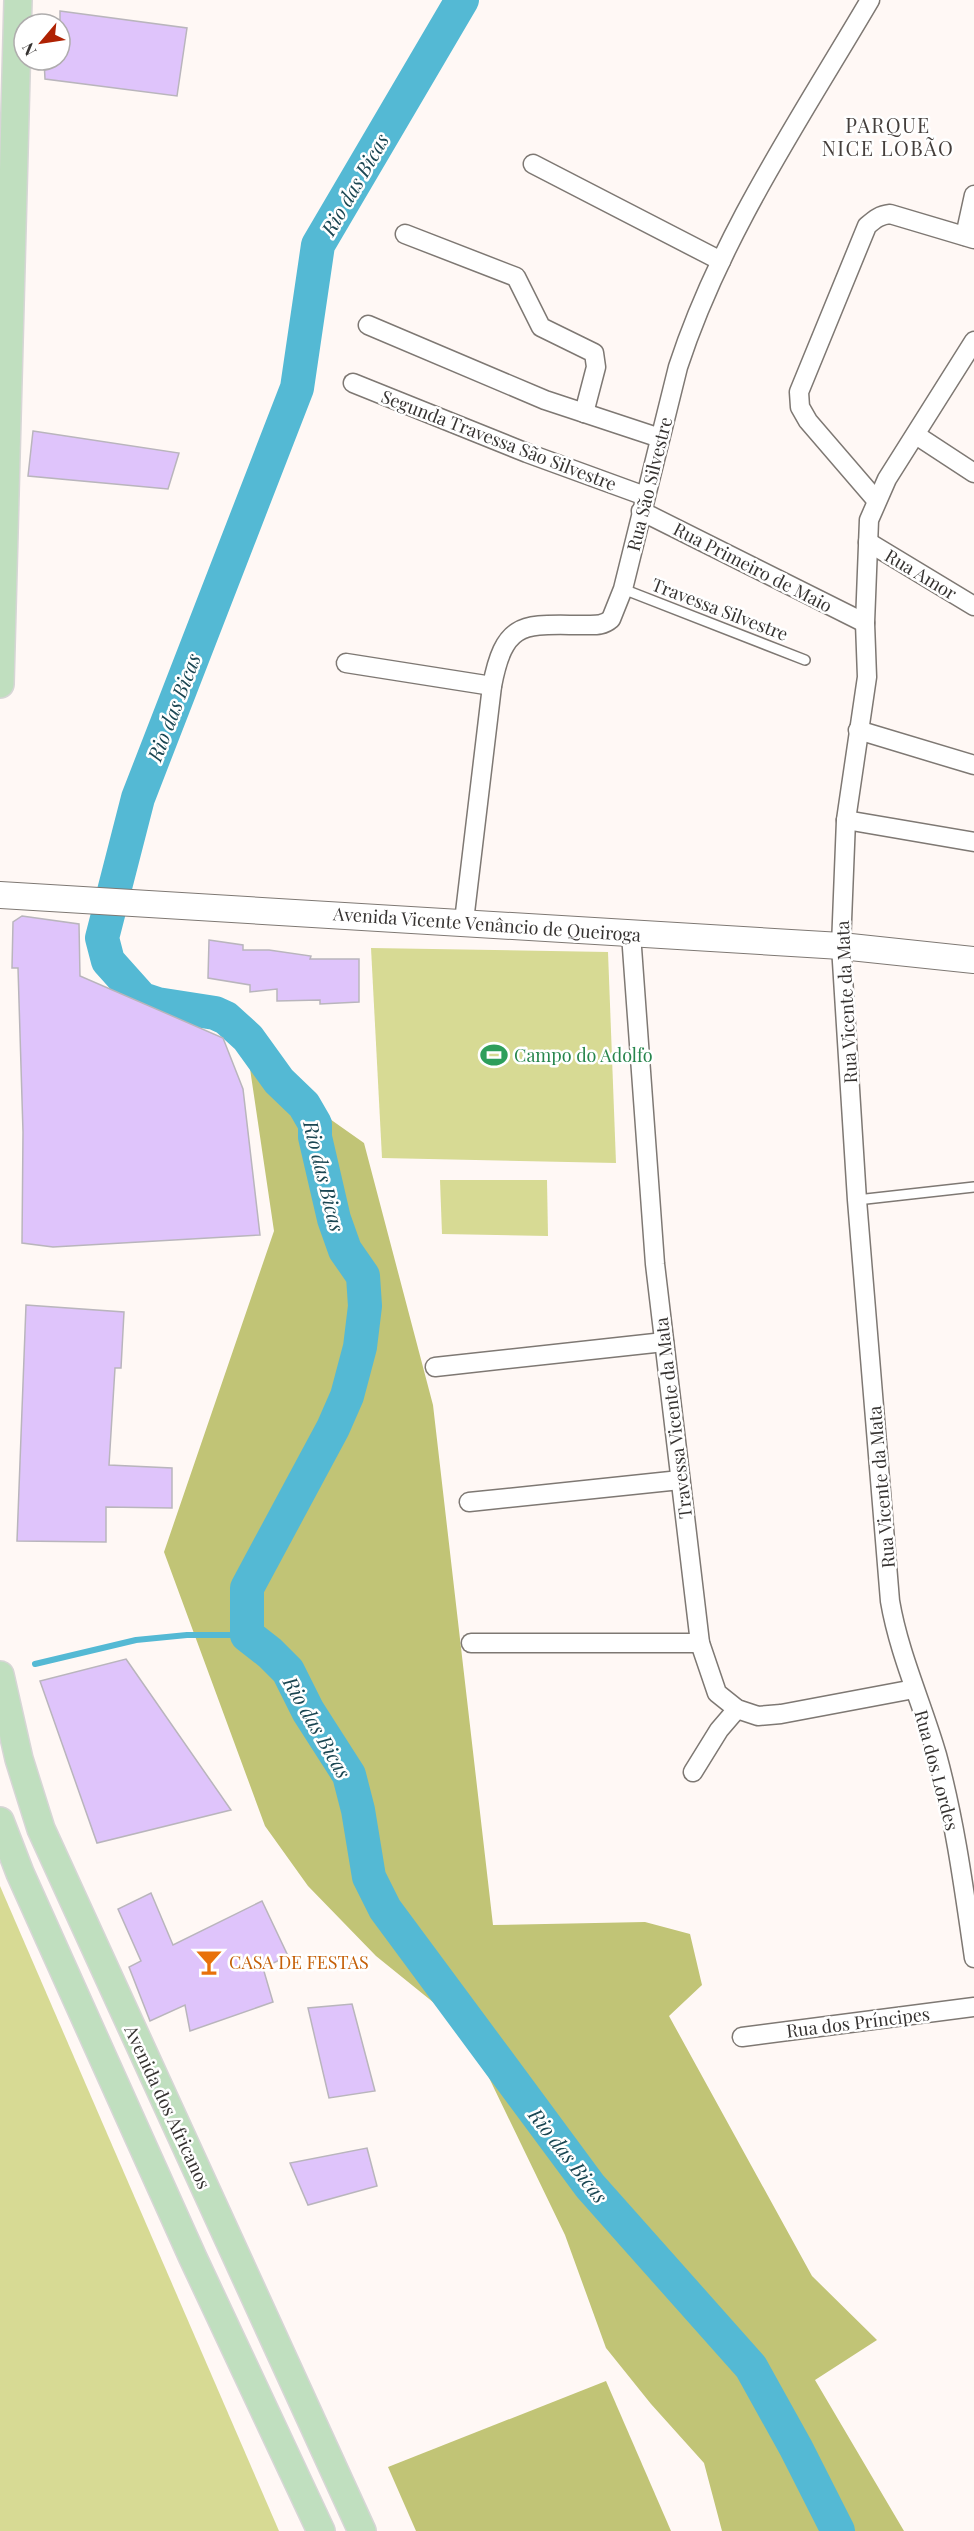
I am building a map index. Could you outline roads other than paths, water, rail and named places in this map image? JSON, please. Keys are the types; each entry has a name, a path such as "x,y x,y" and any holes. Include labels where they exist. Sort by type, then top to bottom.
{"main road":[{"path":"0,684 18,0"},
{"name":"Avenida dos Africanos","path":"0,1675 19,1759 41,1829 362,2531"},
{"path":"0,1821 20,1873 179,2226 321,2531"}],"street":[{"name":"Rua São Silvestre","path":"464,921 492,686 500,655 510,636 517,630 537,625 605,623 611,619 623,589 643,503 689,333 737,227 870,0"},
{"path":"533,164 721,261"},
{"path":"876,500 808,421 800,407 799,392 867,226 881,215 890,214 970,238 974,195"},
{"path":"405,234 516,277 542,327 594,353 596,367 584,413"},
{"path":"368,325 545,400 660,438"},
{"name":"Rua Vicente da Mata","path":"914,1689 896,1632 890,1601 857,1200 841,946 846,820 867,677 865,623 869,520 886,479 972,346"},
{"name":"Segunda Travessa São Silvestre","path":"353,383 527,453 643,503"},
{"path":"916,435 974,472"},
{"name":"Rua Primeiro de Maio","path":"643,503 865,623"},
{"name":"Rua Amor","path":"868,542 974,606"},
{"path":"346,663 492,686"},
{"path":"858,730 974,765"},
{"path":"846,820 974,842"},
{"name":"Avenida Vicente Venâncio de Queiroga","path":"0,895 464,921 631,934 841,946 974,960"},
{"name":"Travessa Vicente da Mata","path":"631,934 655,1264 700,1643 717,1693 737,1709"},
{"path":"435,1367 664,1342"},
{"path":"469,1502 680,1480"},
{"path":"471,1643 700,1643"},
{"path":"693,1772 720,1730 737,1709 758,1716 781,1714 914,1689"},
{"name":"Rua dos Lordes","path":"914,1689 936,1753 954,1820 974,1958"},
{"name":"Rua dos Príncipes","path":"742,2037 974,2007"}],"lane":[{"name":"Travessa Silvestre","path":"623,589 805,660"},
{"path":"857,1200 974,1187"}],"waterway":[{"name":"Rio das Bicas","path":"462,0 318,245 297,388 138,798 102,938 108,961 142,999 157,1004 215,1013 226,1018 248,1038 279,1081 304,1105 315,1124 315,1137 334,1219 345,1250 363,1276 365,1306 360,1347 347,1396 333,1428 247,1588 247,1635 288,1671 308,1711 349,1775 358,1810 369,1877 385,1909 590,2186 751,2367 838,2531"},
{"path":"35,1664 136,1640 187,1635 247,1635"}],"place":[{"name":"Campo do Adolfo","path":"494,1055"},
{"name":"CASA DE FESTAS","path":"209,1962"}],"district":[{"name":"PARQUE NICE LOBÃO","path":"888,136"}]}
